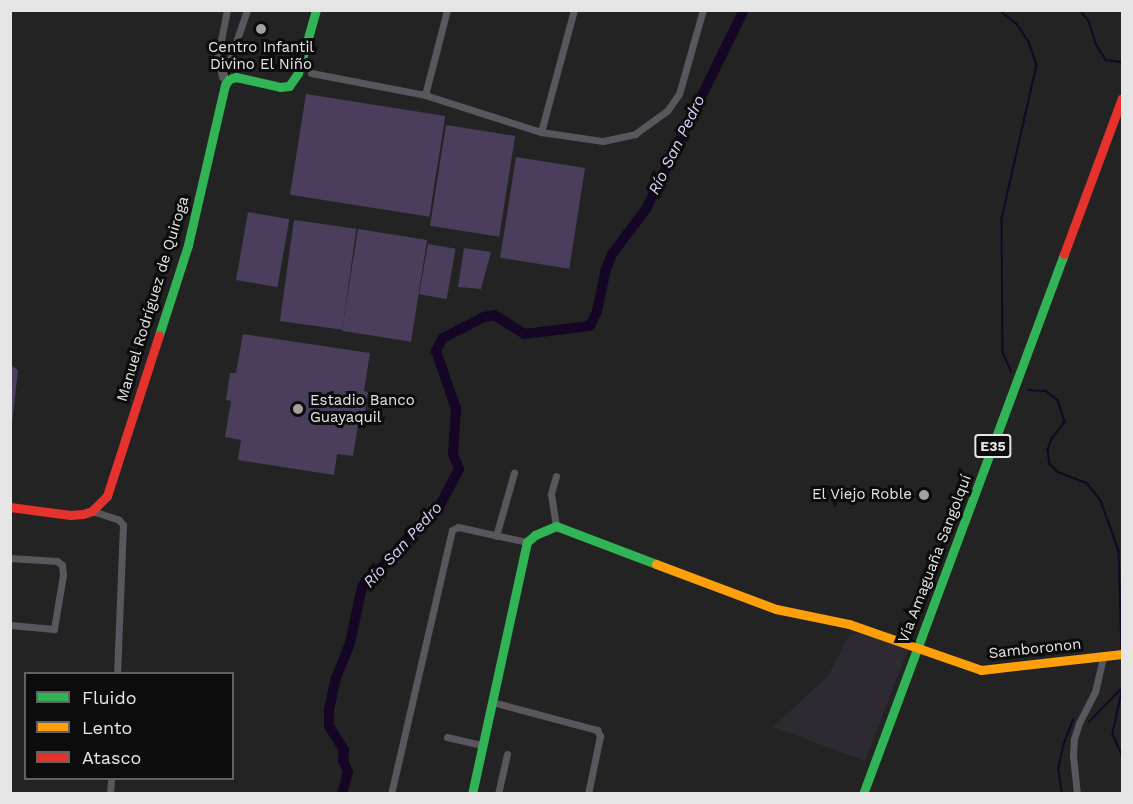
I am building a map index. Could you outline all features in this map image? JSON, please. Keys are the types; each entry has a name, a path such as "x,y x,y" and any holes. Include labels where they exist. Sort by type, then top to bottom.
{"main road":[{"path":"225,85 229,79 236,77 280,87 289,86 298,74 316,10"},
{"name":"Manuel Rodríguez de Quiroga","path":"92,511 107,496 188,245 225,85"},
{"name":"Vía Amaguaña Sangolquí","path":"863,794 1122,99"},
{"path":"10,507 70,515 92,511"},
{"path":"472,794 526,542 535,535 556,526"},
{"name":"Samboronon","path":"556,526 776,609 849,624 981,670 1122,654"}],"street":[{"path":"225,85 218,55 227,10"},
{"path":"425,95 447,10"},
{"path":"541,132 574,10"},
{"path":"311,73 425,95 541,132 603,141 635,134 667,111 679,94 703,10"},
{"path":"225,85 224,67 231,57 245,12"},
{"path":"496,536 514,473"},
{"path":"556,476 551,494 556,526"},
{"path":"92,511 119,520 123,525 117,672"},
{"path":"392,794 452,530 458,527 526,542"},
{"path":"10,558 57,561 62,565 63,575 54,629 10,625"},
{"path":"1077,794 1073,756 1074,739 1079,723 1095,692 1106,656"},
{"path":"492,702 597,730 600,736 588,794"},
{"path":"447,737 482,745"},
{"path":"498,794 507,754"}],"shaded area":[{"path":"306,94 445,116 429,217 290,195"},
{"path":"446,125 515,136 499,237 430,226"},
{"path":"516,157 585,168 569,269 500,258"},
{"path":"248,212 289,219 277,287 236,280"},
{"path":"294,220 356,229 342,330 280,321"},
{"path":"358,229 427,240 411,342 342,331"},
{"path":"428,244 456,249 447,299 419,294"},
{"path":"464,248 491,252 481,289 458,287"},
{"name":"Estadio Banco Guayaquil","path":"243,334 370,353 364,391 368,392 364,419 359,419 353,456 337,454 334,475 238,460 241,440 225,437 231,401 226,400 230,373 236,373"},
{"path":"11,365 18,370 11,433 12,376"},
{"path":"862,630 909,647 865,761 773,727 828,676 848,637"}],"waterway":[{"name":"Río San Pedro","path":"342,794 348,772 343,760 344,750 329,726 329,710 336,678 350,643 362,587 368,578 388,562 413,531 438,509 459,469 453,454 456,409 436,351 443,338 484,317 494,315 524,334 590,326 597,311 605,272 612,254 646,209 744,10"},
{"path":"999,10 1017,24 1029,42 1037,65 1002,219 1003,352 1011,371"},
{"path":"1080,10 1089,21 1096,44 1106,60 1122,62"},
{"path":"1028,390 1046,391 1058,400 1065,422 1052,439 1048,450 1050,464 1058,472 1087,483 1101,501 1119,551 1122,650"},
{"path":"1089,722 1122,688"},
{"path":"1122,692 1113,734 1122,755"},
{"path":"1062,794 1058,770 1063,746 1073,720"}],"traffic: fast":[{"path":"159,335 188,245 225,85 229,79 236,77 280,87 289,86 298,73 316,10"},
{"path":"863,794 1064,254"},
{"path":"472,794 527,542 535,535 556,526 656,564"}],"traffic: slow":[{"path":"656,564 776,609 849,624 981,670 1122,654"}],"traffic: jam":[{"path":"1064,254 1122,98"},
{"path":"10,507 70,515 83,514 92,511 107,496 159,335"}],"place":[{"name":"Centro Infantil Divino El Niño","path":"261,29"},
{"name":"Estadio Banco Guayaquil","path":"298,409"},
{"name":"El Viejo Roble","path":"924,495"}]}
